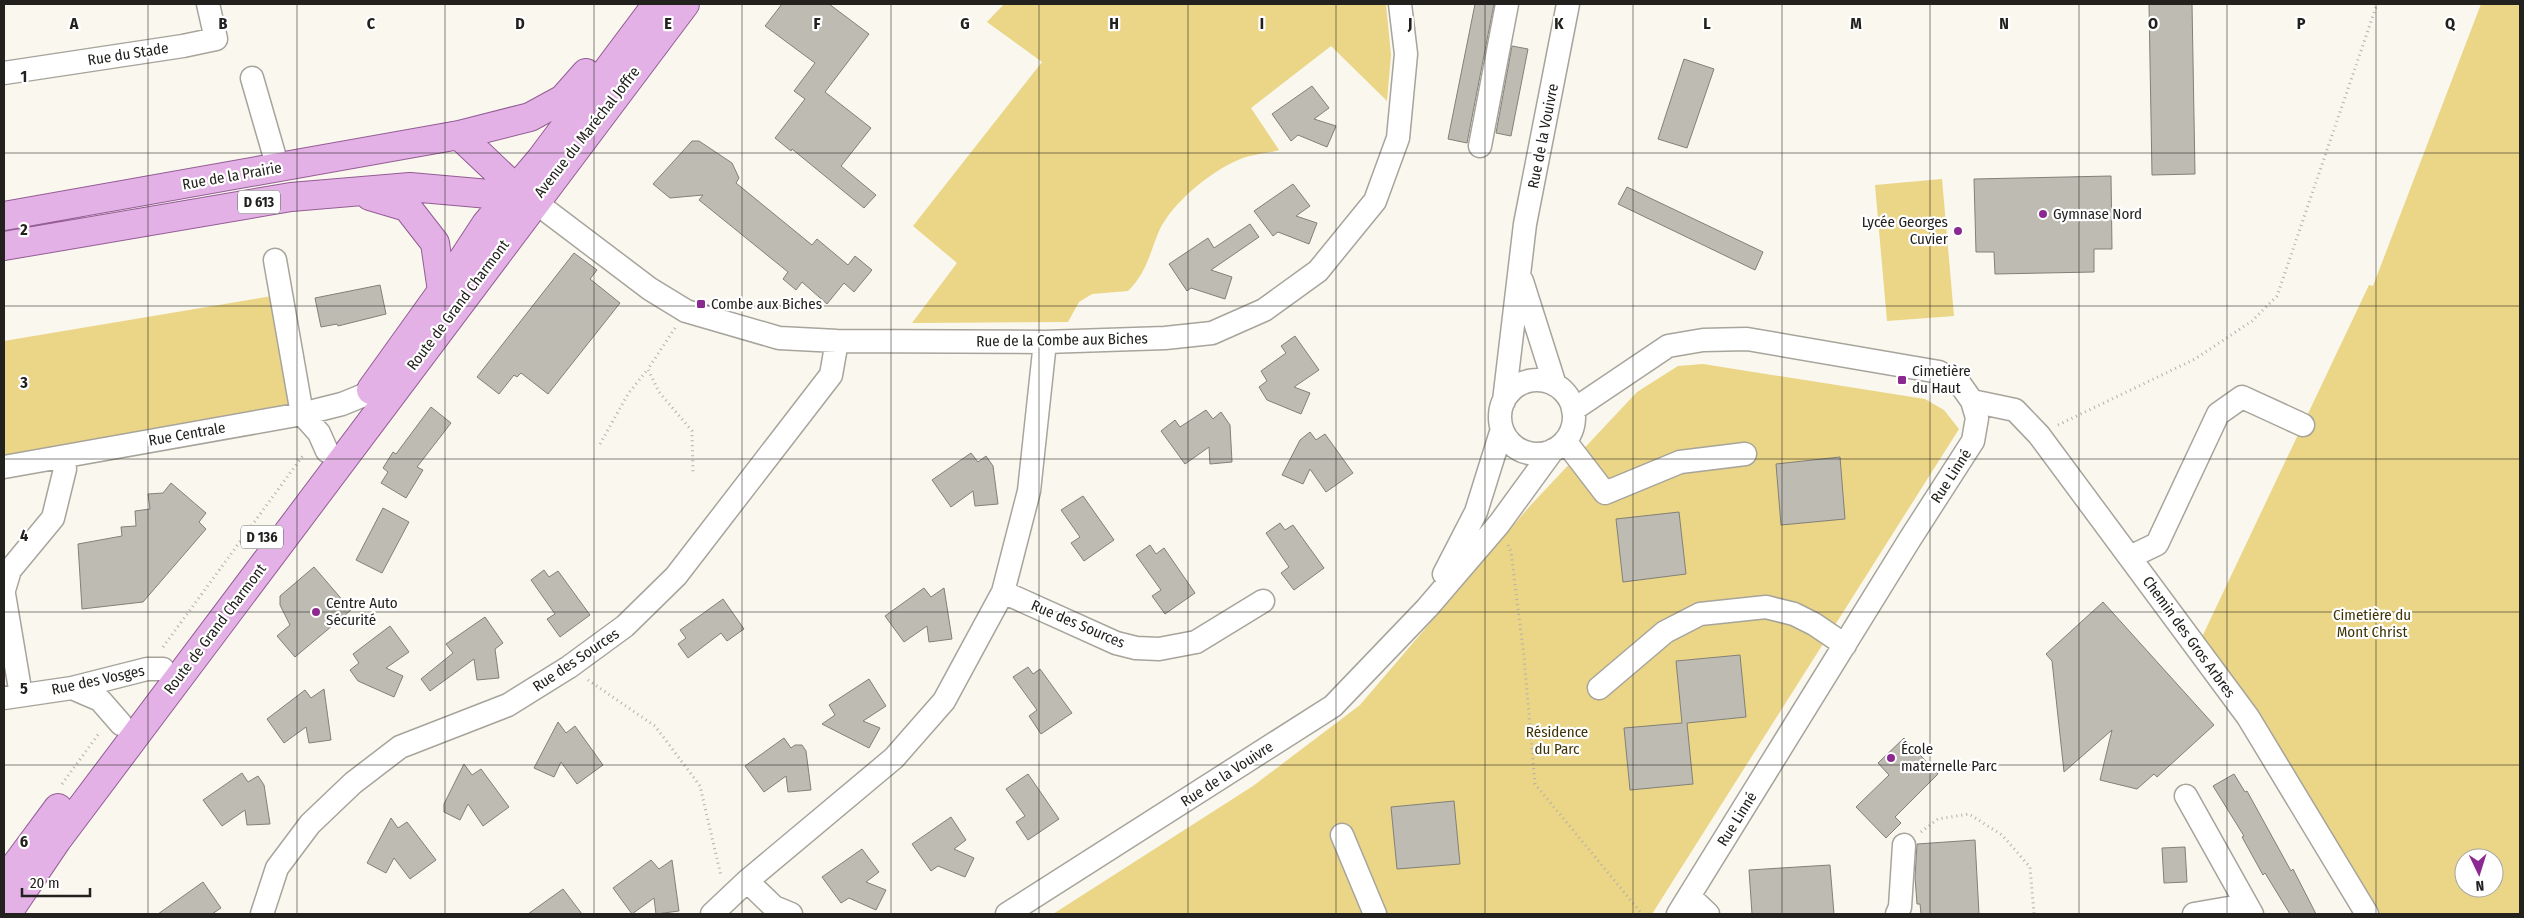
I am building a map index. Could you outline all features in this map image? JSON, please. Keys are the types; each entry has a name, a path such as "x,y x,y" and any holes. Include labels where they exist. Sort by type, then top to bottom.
{"main road":[{"name":"D 613","path":"459,136 520,121 563,99 587,72 638,4"},
{"name":"Avenue du Maréchal Joffre","path":"525,195 541,159 656,4"},
{"name":"Avenue du Maréchal Joffre","path":"525,195 684,4"},
{"name":"Rue de la Prairie","path":"4,216 459,136"},
{"path":"459,136 525,195"},
{"name":"Rue de la Prairie","path":"4,246 291,197 352,190 410,187 489,194 525,195"},
{"name":"Rue de la Prairie","path":"352,190 407,207 435,243 442,291"},
{"name":"Route de Grand Charmont","path":"4,881 117,719 323,442 369,393 442,291 486,224 525,195"},
{"name":"Route de Grand Charmont","path":"7,914 63,832 525,195"}],"street":[{"name":"Rue du Stade","path":"4,73 183,46 216,39 208,4"},
{"name":"Rue de la Combe aux Biches","path":"525,195 650,289 686,312 780,338 837,341 1045,342 1165,338 1212,333 1264,310 1318,271 1375,201 1398,138 1406,54 1400,4"},
{"path":"1480,146 1507,4"},
{"name":"Rue de la Vouivre","path":"1504,401 1525,224 1568,4"},
{"path":"1545,125 1571,66 1584,4"},
{"path":"252,78 278,168"},
{"path":"275,260 302,414 323,442"},
{"name":"Rue de la Vouivre","path":"1519,268 1525,295 1555,385"},
{"path":"1573,410 1668,346 1703,340 1747,339 1939,372 1960,384 1972,401"},
{"name":"Rue des Sources","path":"262,914 277,868 310,824 353,783 400,747 508,705 569,667 625,626 676,576 831,375 837,341"},
{"path":"720,908 747,881 894,758 944,701 1002,592 1028,491 1045,342"},
{"path":"1544,381 1555,385 1567,396 1573,410 1571,431 1559,445 1543,453 1523,451 1507,438 1502,429 1500,410 1504,401 1510,391 1526,382 1544,381"},
{"name":"Rue Centrale","path":"4,467 302,414 342,404 369,393"},
{"path":"2130,557 2158,544 2218,414 2242,397 2303,425"},
{"name":"Chemin des Gros Arbres","path":"1972,401 2015,410 2040,435 2248,717 2367,914"},
{"name":"Rue Linné","path":"1684,905 1844,645 1973,441 1977,418 1972,401"},
{"name":"Rue de la Vouivre","path":"1427,608 1476,512 1502,429"},
{"path":"1559,445 1605,493 1680,462 1745,454"},
{"name":"Rue de la Vouivre","path":"1007,914 1333,706 1427,608 1499,524 1559,445"},
{"path":"13,696 4,598 10,570 53,518 65,469 61,457"},
{"name":"Rue des Sources","path":"1002,592 1116,643 1136,648 1159,649 1196,642 1264,601"},
{"path":"1599,688 1665,632 1700,614 1766,607 1794,614 1814,624 1844,645"},
{"name":"Rue des Vosges","path":"13,696 72,688 155,669"},
{"path":"72,688 100,700 117,719"},
{"path":"2186,796 2249,909 2194,914"},
{"path":"1342,835 1375,914"},
{"path":"1897,914 1900,907 1904,845"},
{"path":"747,881 774,907 791,914"},
{"path":"1684,905 1708,914"}],"path":[{"path":"2040,435 2195,359 2252,321 2277,296 2376,4"},
{"path":"600,444 628,394 648,369 686,312"},
{"path":"648,369 659,392 692,430 693,473"},
{"path":"155,669 323,442"},
{"path":"1499,524 1511,552 1524,657 1535,784 1642,914"},
{"path":"569,667 655,726 700,786 720,908"},
{"path":"56,791 117,719"},
{"path":"1904,845 1938,819 1969,814 2002,835 2030,867 2034,914"}],"green space":[{"path":"1004,4 1386,4 1391,55 1387,101 1331,46 1251,108 1279,150 1248,156 1227,165 1204,180 1182,199 1165,220 1144,270 1128,291 1092,294 1079,302 1068,322 912,323 957,263 913,226 1042,62 987,22"},
{"name":"Cimetière du Mont Christ","path":"2481,4 2520,4 2520,914 2376,914 2202,637 2369,285 2373,286"},
{"path":"1942,179 1954,316 1887,321 1875,185"},
{"path":"272,296 291,404 4,455 4,341"},
{"name":"Résidence du Parc","path":"1703,364 1925,399 1944,410 1959,429 1652,914 1053,914 1253,786 1360,705 1529,507 1637,392 1678,366"}],"building":[{"path":"782,4 829,4 869,34 825,92 871,128 841,166 876,195 864,208 792,149 791,151 775,138 805,99 794,91 815,63 765,26"},
{"path":"1475,4 1494,4 1467,143 1448,139"},
{"path":"2149,4 2192,4 2195,174 2152,175"},
{"path":"1512,46 1528,49 1511,136 1496,133"},
{"path":"1684,59 1714,69 1687,148 1658,139"},
{"path":"1312,86 1329,108 1314,119 1336,126 1327,147 1298,135 1291,141 1272,114"},
{"path":"692,141 699,141 732,163 739,178 736,183 812,245 817,239 848,265 855,256 872,270 854,292 844,283 827,304 802,282 796,290 783,279 788,272 699,200 703,195 670,198 653,184"},
{"name":"Gymnase Nord","path":"2111,176 2112,249 2094,249 2094,272 1995,274 1994,252 1976,252 1974,179"},
{"path":"1293,184 1310,206 1296,216 1317,223 1309,244 1278,232 1273,236 1254,211"},
{"path":"1627,187 1763,252 1755,270 1618,204"},
{"path":"1250,224 1259,237 1211,270 1232,277 1225,299 1191,288 1187,291 1169,264 1208,238 1214,248"},
{"path":"574,253 597,270 590,279 620,303 548,394 521,373 517,377 514,375 499,394 477,377"},
{"path":"380,285 386,314 338,326 337,324 321,327 315,298"},
{"path":"1295,336 1319,370 1294,387 1310,393 1301,414 1267,400 1259,387 1267,381 1261,371 1286,353 1281,346"},
{"path":"431,407 451,423 417,467 423,470 406,498 381,483 388,472 383,468 393,452 396,454"},
{"path":"1206,410 1213,419 1221,412 1230,425 1232,462 1210,464 1209,447 1185,464 1161,431 1175,420 1180,427"},
{"path":"1310,432 1316,440 1325,434 1353,473 1326,492 1310,469 1303,484 1282,475 1300,440"},
{"path":"971,453 978,462 986,456 993,466 998,504 975,506 973,491 951,507 932,480"},
{"path":"1840,457 1845,519 1781,525 1776,464"},
{"path":"171,483 206,513 199,522 206,529 143,602 82,609 78,544 122,536 121,527 136,526 135,511 150,509 148,494 163,493"},
{"path":"1083,496 1114,540 1084,561 1071,543 1080,537 1061,510"},
{"path":"383,508 409,522 382,573 356,560"},
{"path":"1679,512 1686,574 1623,582 1616,519"},
{"path":"1280,523 1285,530 1293,525 1324,568 1294,590 1281,573 1289,567 1266,533"},
{"path":"1150,545 1156,554 1164,548 1195,593 1165,614 1152,596 1161,590 1136,555"},
{"name":"Centre Auto Sécurité","path":"314,567 351,610 295,657 277,636 290,625 280,605 280,596"},
{"path":"544,570 549,577 558,571 590,615 560,637 547,619 555,614 531,580"},
{"path":"924,588 931,597 944,588 952,639 929,642 927,626 904,642 885,616"},
{"path":"723,599 744,629 727,641 721,633 688,658 678,644 686,638 680,630"},
{"path":"2103,602 2214,725 2157,777 2154,774 2137,789 2100,780 2112,730 2064,772 2052,661 2046,654"},
{"path":"485,617 503,643 495,649 499,678 477,680 474,659 430,691 421,679 453,653 446,644"},
{"path":"390,626 409,652 386,668 403,676 394,697 358,681 350,670 359,663 353,654"},
{"path":"1740,655 1746,717 1687,723 1693,784 1630,790 1624,728 1682,723 1676,661"},
{"path":"1028,667 1033,674 1040,669 1072,713 1041,734 1029,716 1037,710 1013,677"},
{"path":"869,679 886,706 863,721 880,728 869,748 822,724 835,715 829,705"},
{"path":"324,689 331,740 309,743 306,727 284,743 267,719 305,690 311,698"},
{"path":"558,722 566,733 575,726 603,765 577,784 561,762 554,777 534,768"},
{"path":"784,738 791,748 795,745 802,745 806,751 811,790 788,792 786,776 764,792 745,766"},
{"path":"1904,738 1938,774 1895,817 1901,823 1886,838 1856,807 1889,775 1878,763"},
{"path":"464,764 472,775 481,769 509,807 483,826 468,804 460,820 444,812 444,804"},
{"path":"242,773 248,782 258,776 264,785 270,824 247,825 245,810 222,826 203,800"},
{"path":"1028,774 1059,819 1028,840 1016,822 1025,816 1006,789"},
{"path":"2234,774 2245,792 2247,791 2291,871 2293,869 2316,914 2290,914 2265,873 2263,875 2242,837 2244,836 2213,786"},
{"path":"1454,801 1460,864 1397,869 1391,807"},
{"path":"951,817 966,840 954,849 974,858 965,877 938,866 931,871 912,844"},
{"path":"391,818 398,828 407,822 436,860 410,879 394,858 386,873 367,863"},
{"path":"1975,840 1979,914 1921,914 1920,904 1917,904 1915,877 1917,844"},
{"path":"2185,847 2187,882 2164,883 2162,848"},
{"path":"862,849 879,872 866,882 886,890 876,910 849,898 841,903 822,877"},
{"path":"651,860 659,869 672,860 679,911 656,914 654,898 632,914 613,888"},
{"path":"1830,865 1834,914 1752,914 1749,870"},
{"path":"203,882 221,908 212,914 158,914"},
{"path":"563,889 582,914 528,914"}],"place":[{"name":"Gymnase Nord","path":"2043,214"},
{"name":"Lycée Georges Cuvier","path":"1958,231"},
{"name":"Combe aux Biches","path":"701,304"},
{"name":"Cimetière du Haut","path":"1902,380"},
{"name":"Centre Auto Sécurité","path":"316,612"},
{"name":"École maternelle Parc","path":"1891,758"}]}
